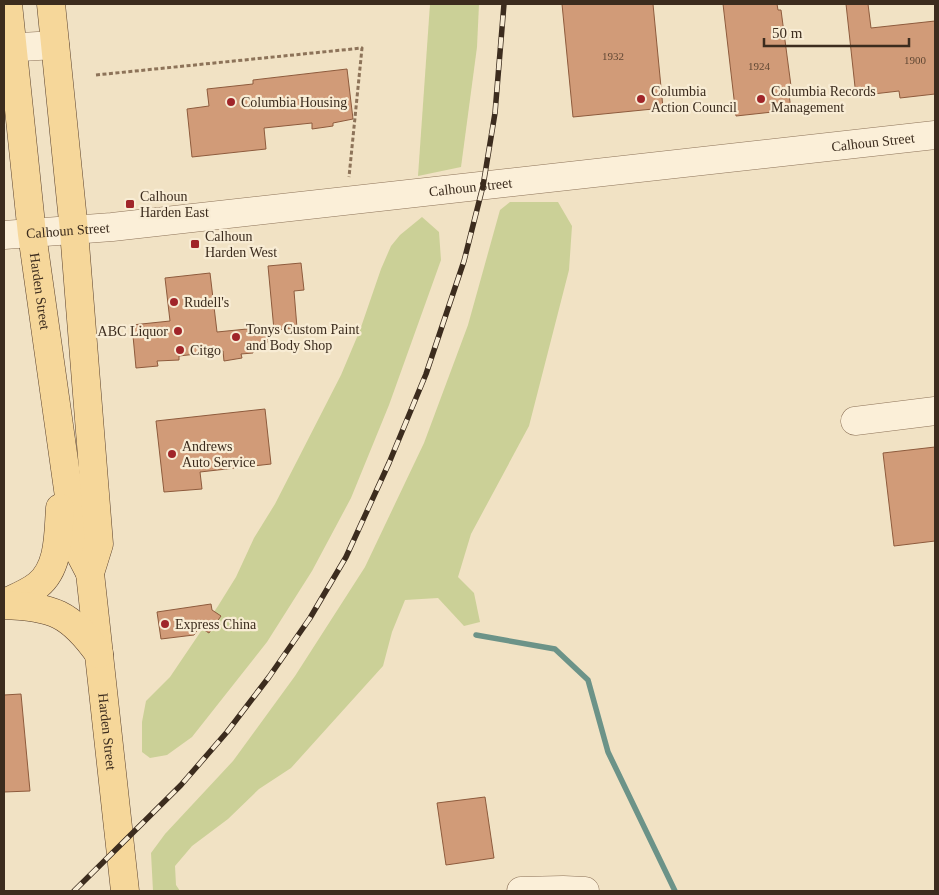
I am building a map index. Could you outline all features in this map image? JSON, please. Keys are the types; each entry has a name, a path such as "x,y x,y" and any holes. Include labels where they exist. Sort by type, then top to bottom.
{"main road":[{"name":"Harden Street","path":"8,4 8,48 76,546 90,573 125,891"},
{"name":"Harden Street","path":"51,4 74,231 99,544 90,573"},
{"path":"4,604 38,585 46,577 53,563 59,528 63,454"},
{"path":"4,604 44,609 64,617 85,634 99,654"}],"street":[{"path":"8,48 55,45"},
{"name":"Calhoun Street","path":"4,235 74,231 935,135"},
{"path":"856,421 935,411"},
{"path":"521,891 585,891"}],"path":[{"path":"96,75 362,48 349,178"}],"green space":[{"path":"430,4 479,4 477,47 461,167 418,176"},
{"path":"510,202 558,202 572,226 569,270 529,426 471,534 458,577 474,593 480,622 464,626 438,598 405,600 392,632 383,666 291,768 259,789 228,819 192,846 175,866 176,885 180,891 153,891 151,853 165,834 233,761 295,676 365,567 424,443 468,325 500,210"},
{"path":"422,217 439,232 441,260 389,405 351,498 312,571 267,642 192,737 167,755 150,758 142,752 142,722 146,701 170,677 236,577 254,538 275,504 341,375 391,246 400,235"}],"building":[{"path":"562,4 653,4 663,108 573,117"},
{"path":"723,4 777,4 778,10 781,10 791,86 788,86 791,110 736,116"},
{"path":"846,4 868,4 871,28 935,21 935,94 900,98 899,91 856,96"},
{"path":"347,69 353,119 333,123 333,126 312,129 312,123 264,128 266,149 192,157 187,109 209,106 207,89 253,84 253,80"},
{"path":"301,263 304,290 294,291 297,328 274,330 268,266"},
{"path":"210,273 217,332 267,327 268,342 252,344 253,353 241,354 242,358 224,361 223,351 179,356 179,360 157,361 158,366 136,368 132,325 170,321 165,278"},
{"path":"265,409 271,464 200,472 202,489 164,492 156,421"},
{"path":"935,447 935,541 894,546 883,453"},
{"path":"211,604 212,610 221,616 209,633 199,627 194,635 161,639 157,612"},
{"path":"21,694 30,791 4,792 4,695"},
{"path":"485,797 494,858 446,865 437,803"}],"waterway":[{"path":"476,635 555,649 588,680 608,752 675,891"}],"railway":[{"path":"74,891 181,785 227,732 269,677 310,618 346,557 389,463 426,374 464,261 483,186 495,113 504,4"}],"place":[{"name":"Columbia Action Council","path":"641,99"},
{"name":"Columbia Records Management","path":"761,99"},
{"name":"Columbia Housing","path":"231,102"},
{"name":"Calhoun Harden East","path":"130,204"},
{"name":"Calhoun Harden West","path":"195,244"},
{"name":"Rudell's","path":"174,302"},
{"name":"ABC Liquor","path":"178,331"},
{"name":"Tonys Custom Paint and Body Shop","path":"236,337"},
{"name":"Citgo","path":"180,350"},
{"name":"Andrews Auto Service","path":"172,454"},
{"name":"Express China","path":"165,624"}]}
